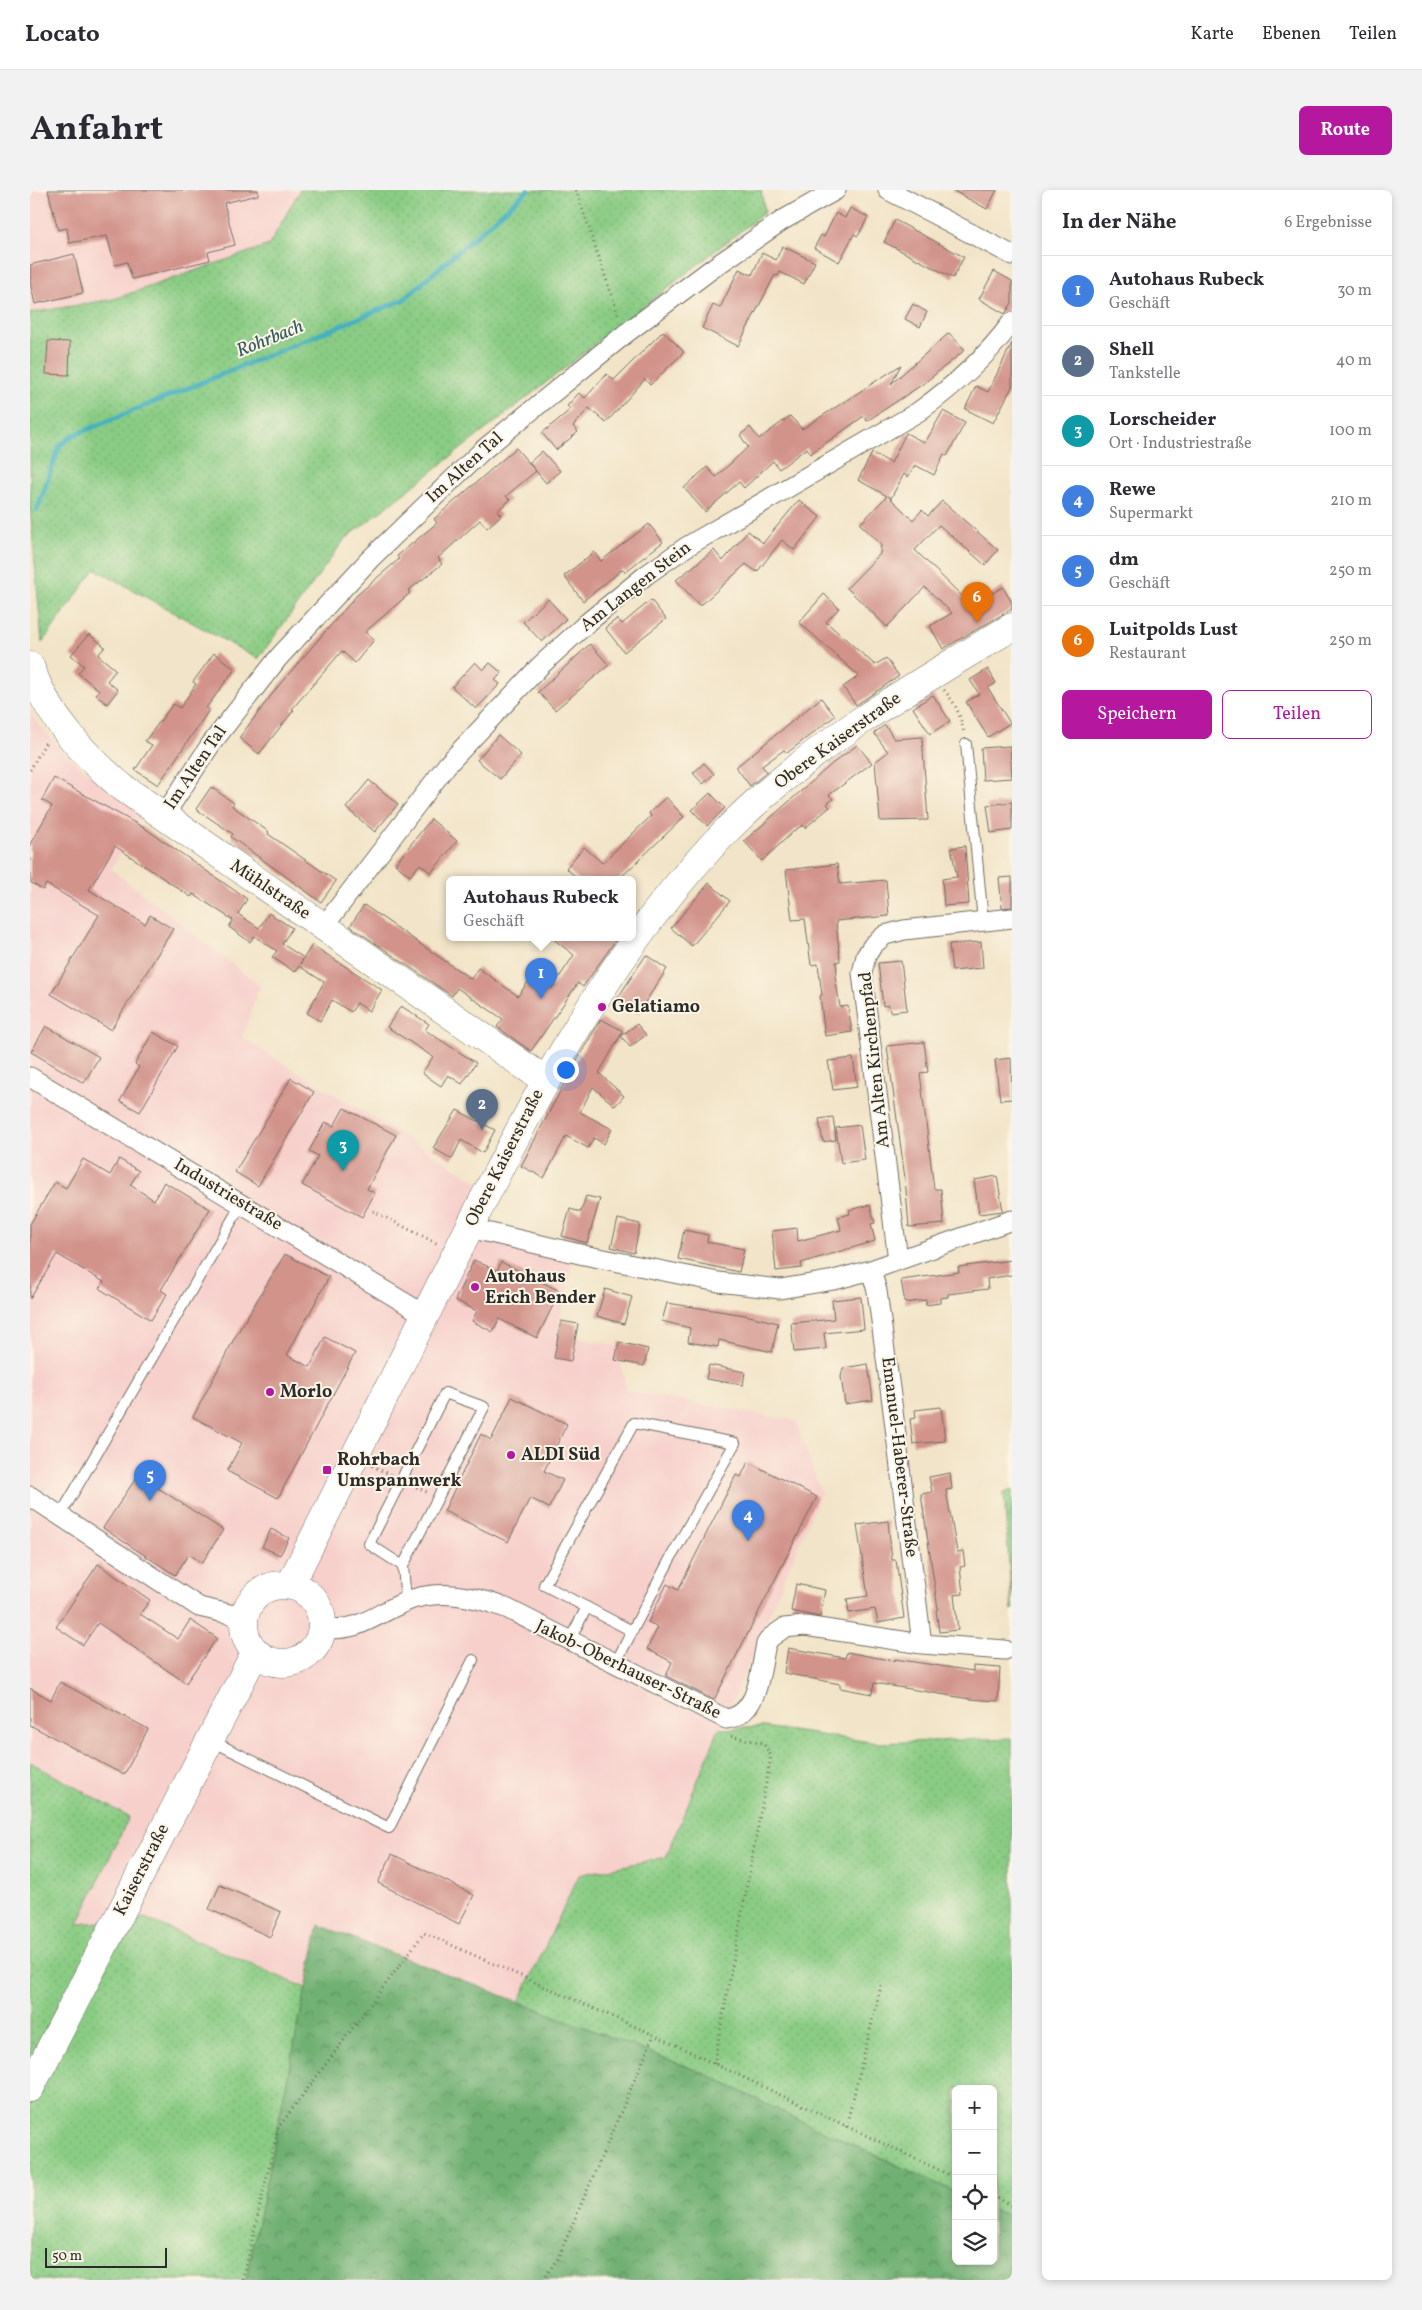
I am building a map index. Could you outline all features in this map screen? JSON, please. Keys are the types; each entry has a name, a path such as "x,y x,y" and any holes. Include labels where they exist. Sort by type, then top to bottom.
{"main road":[{"name":"Obere Kaiserstraße","path":"636,940 686,874 731,826 796,766 932,675 1012,628"},
{"name":"Mühlstraße","path":"30,666 58,720 74,742 95,764 163,817 324,926 545,1080"},
{"name":"Obere Kaiserstraße","path":"290,1585 545,1080 622,959 636,941"},
{"path":"290,1585 301,1589 318,1605 322,1628 316,1645 302,1659 290,1663 278,1663 266,1660 255,1653 244,1633 244,1617 251,1601 258,1593 268,1587 290,1585"},
{"name":"Kaiserstraße","path":"30,2088 255,1653"}],"street":[{"name":"Im Alten Tal","path":"163,817 211,744 247,695 370,559 483,450 625,334 729,257 783,220 836,190"},
{"path":"888,190 1012,255"},
{"name":"Am Langen Stein","path":"324,926 447,765 540,666 587,623 646,575 686,547 918,412 973,368 1012,322"},
{"name":"Am Alten Kirchenpfad","path":"898,1260 862,973 866,956 873,945 885,935 904,930 1012,918"},
{"name":"Industriestraße","path":"30,1077 425,1315"},
{"path":"469,1228 594,1257 752,1288 780,1290 871,1270 1012,1220"},
{"name":"Emanuel-Haberer-Straße","path":"871,1270 877,1291 922,1644"},
{"path":"30,1496 199,1607 244,1617"},
{"name":"Jakob-Oberhauser-Straße","path":"322,1628 344,1629 356,1627 406,1602 428,1595 446,1594 487,1601 506,1608 726,1719 735,1718 745,1712 752,1702 766,1644 770,1638 784,1628 804,1626 922,1644 1005,1650"}],"lane":[{"path":"966,744 983,921"},
{"path":"60,1516 242,1203"},
{"path":"403,1566 369,1544 445,1393 484,1407 403,1566 406,1602"},
{"path":"615,1664 735,1443 634,1423 544,1585 632,1631"},
{"path":"569,1641 587,1608"},
{"path":"209,1740 389,1828 473,1660"}],"path":[{"path":"576,190 625,334"},
{"path":"932,675 955,703 961,716 966,744"},
{"path":"30,770 58,720"},
{"path":"373,1211 433,1242"},
{"path":"714,2064 771,1756 763,1743 724,1736 726,1719"},
{"path":"243,2280 278,2128 424,1933 654,2035 952,2176"},
{"path":"846,2127 882,1982"},
{"path":"543,2280 558,2258 654,2035"},
{"path":"997,2198 1012,2205"}],"shaded area":[{"path":"30,190 300,190 269,245 114,299 30,313"},
{"path":"30,708 34,718 65,754 143,815 111,869 260,986 242,1038 498,1194 477,1236 573,1262 557,1333 617,1346 627,1391 796,1421 821,1493 666,1857 579,1875 519,2002 319,1925 306,1988 145,1918 78,1924 129,1817 30,1762"}],"green space":[{"path":"300,190 761,190 765,212 344,540 258,659 95,569 42,643 30,506 30,313 114,299 269,245"},
{"path":"1012,1490 1012,1610 1004,1493"},
{"path":"763,1727 878,1743 1012,1738 1012,2218 997,2211 997,2085 952,2085 952,2190 786,2114 706,2074 519,2002 579,1875 666,1857 719,1729"},
{"path":"30,1762 129,1817 78,1924 145,1918 306,1988 246,2280 30,2280"},
{"path":"319,1925 706,2074 786,2114 952,2190 952,2265 997,2265 997,2211 1012,2218 1012,2280 246,2280"}],"building":[{"path":"48,190 258,190 258,195 224,203 235,245 208,252 210,260 132,279 127,262 115,265 107,236 69,243 67,228 58,230"},
{"path":"952,190 997,190 987,209"},
{"path":"850,208 868,217 858,236 854,234 839,262 814,248 821,235 824,237 836,213 845,218"},
{"path":"895,220 964,257 953,278 884,242"},
{"path":"782,246 815,262 804,284 780,272 778,276 775,275 738,346 702,328 713,305 720,308 739,269 752,275 762,253 776,260"},
{"path":"74,254 83,293 35,304 30,282 30,265"},
{"path":"994,271 1012,281 1012,303 1005,314 979,299"},
{"path":"913,304 927,312 920,327 905,319"},
{"path":"663,331 684,352 650,385 645,379 606,423 589,408 573,426 578,432 556,450 542,433 571,409 567,406 579,393 585,398 607,374 614,380"},
{"path":"949,333 965,350 923,384 867,421 864,416 810,454 807,448 779,469 773,461 744,488 739,482 705,512 684,488 707,467 716,477 748,447 740,435 750,427 759,439 790,416 802,429 901,365 891,384"},
{"path":"48,341 70,342 69,375 46,374"},
{"path":"1012,343 1012,387 993,423 965,409 976,386 988,392"},
{"path":"943,411 965,423 947,456 944,454 934,475 915,465 908,477 904,474 891,498 888,496 913,520 922,510 928,516 942,501 998,550 985,565 939,525 915,550 965,599 975,593 979,601 1003,587 1012,603 1012,609 943,649 930,626 952,613 925,587 887,627 847,588 880,554 881,544 860,524 887,496 858,480 872,453 891,463 906,433 925,443"},
{"path":"516,448 536,471 506,496 510,500 497,511 501,515 487,528 480,520 438,558 442,564 408,591 410,593 365,632 374,640 355,663 342,651 292,709 294,710 259,754 239,738 279,685 357,595 399,559 397,556 437,523 434,519"},
{"path":"542,451 560,471 546,483 529,463"},
{"path":"799,500 820,517 794,550 782,540 757,572 746,564 700,606 676,580 714,550 723,561 748,531 763,543"},
{"path":"649,524 663,542 625,572 623,569 583,601 564,576 594,552 601,561"},
{"path":"824,594 839,608 826,622 875,665 886,658 899,676 856,705 843,687 859,676 799,622"},
{"path":"548,599 566,619 542,642 523,622"},
{"path":"651,600 666,619 624,652 605,628 617,619 622,624"},
{"path":"89,634 105,647 98,655 116,670 107,681 118,690 107,704 96,695 99,690 78,673 84,666 71,655"},
{"path":"590,644 609,665 555,710 538,692"},
{"path":"214,653 235,669 206,708 209,710 158,785 135,770 152,745 145,741 173,704 180,708 196,684 193,682"},
{"path":"475,662 483,670 490,663 502,673 495,680 500,684 476,709 452,687"},
{"path":"988,669 996,683 988,688 1010,723 988,737 966,702 979,694 970,680"},
{"path":"933,695 950,721 930,734 913,708"},
{"path":"821,698 835,716 787,753 784,750 762,766 767,772 750,786 736,767"},
{"path":"885,725 894,739 922,737 928,820 880,821 875,762 888,752 874,733"},
{"path":"498,735 521,755 500,779 477,760"},
{"path":"857,745 872,763 829,795 833,799 827,804 830,807 805,828 803,825 795,830 762,861 744,841 833,763"},
{"path":"1010,746 1012,778 983,780 981,748"},
{"path":"704,763 714,774 703,784 693,773"},
{"path":"54,778 146,829 247,899 238,914 259,928 269,913 292,928 282,944 304,958 312,945 382,990 369,1011 357,1003 351,1012 332,1000 320,1021 307,1013 324,982 299,966 295,972 272,957 277,951 254,936 250,942 229,927 233,920 193,894 191,897 115,846 89,890 145,924 150,915 173,929 111,1030 51,994 99,915 46,884 43,890 30,882 30,844 52,806 42,800"},
{"path":"369,780 398,804 375,832 346,808"},
{"path":"211,787 234,803 232,806 269,832 268,834 336,881 321,902 231,837 233,834 196,809"},
{"path":"710,793 725,808 707,826 692,810"},
{"path":"666,797 684,817 622,876 575,876 566,868 584,847 602,863 651,816 649,813"},
{"path":"1012,802 1012,830 991,833 987,805"},
{"path":"431,819 457,841 431,873 420,864 410,876 395,864"},
{"path":"965,846 969,904 944,906 942,879 957,877 951,848"},
{"path":"837,864 840,884 886,880 889,916 836,921 840,961 836,962 837,974 835,975 840,1007 848,1006 852,1032 825,1036 818,964 811,965 805,919 792,920 786,870"},
{"path":"1012,877 1012,907 1002,908 999,878"},
{"path":"709,883 730,901 692,946 671,928"},
{"path":"364,905 471,979 478,968 518,996 533,975 552,988 574,955 556,941 615,941 583,987 578,983 531,1051 497,1027 503,1019 457,988 452,996 350,926"},
{"path":"981,942 983,968 952,971 949,944"},
{"path":"646,955 667,969 638,1013 617,999"},
{"path":"901,961 907,1010 890,1012 889,1005 883,1006 878,963"},
{"path":"401,1006 429,1024 425,1030 476,1063 462,1084 448,1075 441,1086 422,1073 433,1057 387,1027"},
{"path":"601,1019 623,1031 599,1073 624,1096 615,1106 593,1087 580,1112 612,1129 604,1144 594,1138 588,1148 566,1136 544,1178 521,1166 570,1072"},
{"path":"637,1024 646,1035 630,1047 621,1036"},
{"path":"46,1026 99,1057 84,1083 31,1052"},
{"path":"153,1032 178,1046 140,1112 120,1101 139,1067 135,1064"},
{"path":"924,1042 928,1072 920,1073 934,1189 941,1189 944,1224 909,1227 905,1178 887,1046"},
{"path":"853,1058 857,1087 833,1090 828,1061"},
{"path":"1011,1058 1012,1099 1000,1100 995,1060"},
{"path":"291,1078 314,1092 258,1186 235,1172"},
{"path":"344,1108 396,1135 367,1189 375,1193 362,1217 302,1185 318,1156 309,1151 325,1122 334,1126"},
{"path":"457,1110 495,1130 483,1153 461,1140 452,1159 433,1148"},
{"path":"833,1117 836,1140 823,1142 819,1119"},
{"path":"860,1125 865,1160 841,1163 836,1128"},
{"path":"83,1159 110,1175 119,1159 139,1171 130,1185 154,1200 164,1182 210,1209 161,1290 167,1294 151,1320 100,1289 104,1282 57,1254 30,1299 30,1224 55,1182 66,1188"},
{"path":"997,1176 1003,1211 979,1214 974,1180"},
{"path":"586,1196 600,1199 587,1243 562,1236 570,1209 581,1212"},
{"path":"870,1205 875,1223 871,1224 875,1241 801,1263 802,1268 776,1271 772,1231 797,1228 798,1241 841,1230 838,1217 850,1214 849,1210"},
{"path":"618,1219 640,1224 634,1253 611,1247"},
{"path":"684,1230 708,1235 707,1242 744,1249 739,1272 678,1259"},
{"name":"Morlo","path":"285,1254 329,1277 287,1355 310,1367 325,1337 355,1353 278,1498 227,1471 242,1443 193,1417 235,1337"},
{"path":"474,1260 497,1271 501,1262 560,1291 537,1338 499,1319 493,1332 472,1321 477,1311 455,1300"},
{"path":"1012,1260 1012,1275 987,1279 988,1289 948,1294 948,1297 940,1298 940,1303 926,1305 926,1300 905,1303 901,1280 959,1272 958,1267"},
{"path":"605,1289 632,1297 624,1324 597,1316"},
{"path":"861,1297 864,1329 824,1333 826,1349 794,1352 791,1323 834,1319 832,1300"},
{"path":"667,1303 745,1315 778,1323 772,1352 719,1340 718,1347 688,1342 690,1328 662,1321"},
{"path":"561,1321 578,1324 571,1361 554,1358"},
{"path":"619,1342 648,1349 644,1366 615,1360"},
{"path":"868,1364 873,1400 845,1404 841,1377 843,1368"},
{"path":"709,1365 745,1372 743,1385 706,1379"},
{"name":"ALDI Süd","path":"512,1397 567,1424 544,1471 563,1480 549,1508 530,1498 508,1542 444,1511 481,1434 491,1440"},
{"path":"941,1407 945,1441 913,1444 910,1419 916,1418 915,1410"},
{"path":"748,1462 817,1497 714,1700 666,1676 672,1662 647,1649 658,1627 648,1622 667,1584 678,1590 736,1475 741,1477"},
{"path":"950,1473 952,1489 946,1490 957,1552 963,1551 965,1566 960,1567 963,1594 954,1595 958,1630 939,1632 936,1610 938,1609 921,1494 932,1492 929,1477"},
{"path":"138,1475 223,1530 202,1563 189,1554 175,1575 103,1528"},
{"path":"888,1521 892,1560 896,1560 904,1618 878,1623 875,1609 849,1613 847,1599 868,1596 857,1525"},
{"path":"271,1529 289,1538 280,1555 262,1547"},
{"path":"98,1564 150,1600 140,1614 178,1639 190,1620 217,1638 186,1683 98,1623 83,1645 56,1627"},
{"path":"796,1584 825,1590 820,1617 791,1611"},
{"path":"788,1648 845,1658 847,1652 894,1661 895,1659 973,1671 973,1666 1000,1668 998,1701 970,1699 874,1683 872,1694 840,1688 840,1684 784,1673"},
{"path":"60,1682 148,1729 124,1775 30,1725 30,1688 51,1700"},
{"path":"392,1854 474,1895 459,1924 378,1883"},
{"path":"220,1885 281,1912 270,1937 209,1909"}],"waterway":[{"name":"Rohrbach","path":"37,510 60,445 74,435 403,300 528,190"}],"place":[{"name":"Luitpolds Lust","path":"977,623"},
{"name":"Autohaus Rubeck","path":"541,999"},
{"name":"Gelatiamo","path":"602,1007"},
{"name":"Shell","path":"482,1130"},
{"name":"Lorscheider","path":"343,1171"},
{"name":"Autohaus Erich Bender","path":"475,1287"},
{"name":"Morlo","path":"270,1392"},
{"name":"ALDI Süd","path":"511,1455"},
{"name":"Rohrbach Umspannwerk","path":"327,1470"},
{"name":"dm","path":"150,1501"},
{"name":"Rewe","path":"748,1541"}]}
